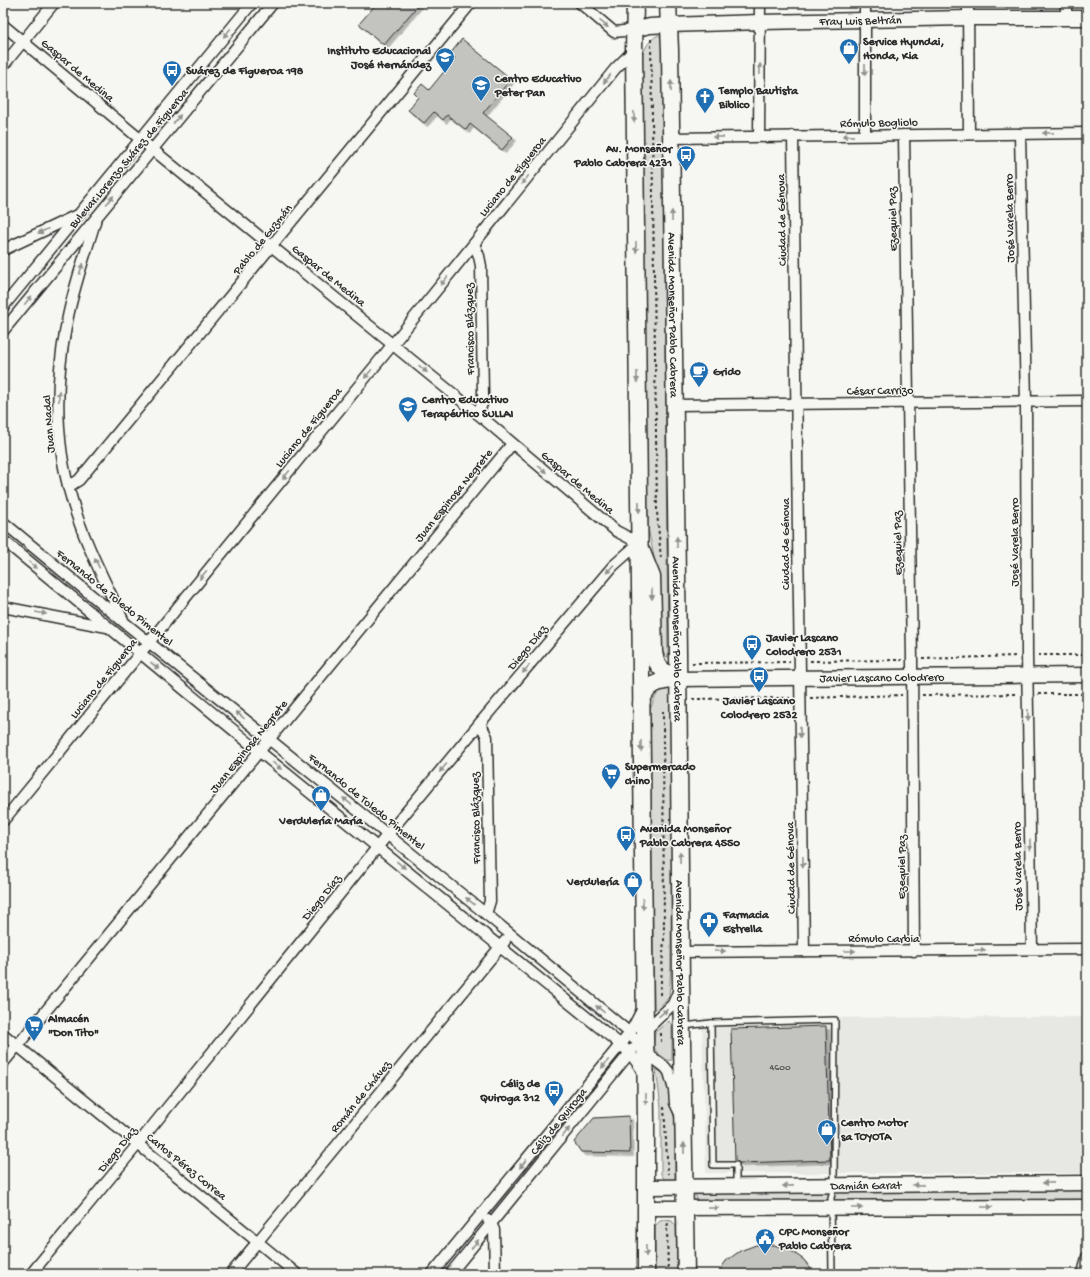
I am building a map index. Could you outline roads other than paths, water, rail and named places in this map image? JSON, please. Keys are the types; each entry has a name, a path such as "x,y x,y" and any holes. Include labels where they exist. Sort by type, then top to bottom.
{"main road":[{"path":"635,3 633,30 644,1004 637,1043 645,1074 646,1274"},
{"name":"Avenida Monseñor Pablo Cabrera","path":"668,3 670,25 681,982 686,1274"},
{"name":"Fray Luis Beltrán","path":"633,30 650,26 761,22 968,18 1087,18"},
{"path":"639,543 652,578 655,661 662,670 678,679"},
{"name":"Javier Lascano Colodrero","path":"678,679 1087,675"},
{"path":"641,706 645,694 652,686 661,682 678,679"},
{"name":"Damián Garat","path":"646,1187 1087,1183"},
{"name":"Damián Garat","path":"646,1208 1087,1207"}],"street":[{"path":"3,66 54,3"},
{"name":"Bulevar Lorenzo Suárez de Figueroa","path":"3,307 252,3"},
{"name":"Bulevar Lorenzo Suárez de Figueroa","path":"3,331 96,216 273,3"},
{"name":"Pablo de Guzmán","path":"68,487 79,480 273,246 471,3"},
{"path":"580,3 614,32 633,30"},
{"path":"759,136 760,3"},
{"path":"865,3 865,135"},
{"path":"968,3 969,134"},
{"path":"1066,3 1066,18"},
{"name":"Gaspar de Medina","path":"3,25 141,140 478,414 616,531 639,543"},
{"name":"Luciano de Figueroa","path":"3,821 393,344 615,69 634,50"},
{"name":"Rómulo Bogliolo","path":"671,138 1087,133"},
{"name":"José Varela Berro","path":"1020,134 1026,401 1028,694 1032,949"},
{"name":"Ezequiel Paz","path":"904,135 912,660 914,951"},
{"name":"Ciudad de Génova","path":"793,136 799,698 804,951"},
{"path":"3,250 78,214"},
{"name":"Juan Nadal","path":"96,216 66,326 60,365 59,421 68,487 83,531 125,623"},
{"name":"Francisco Blázquez","path":"474,244 481,266 483,396 478,414"},
{"name":"César Carrizo","path":"674,405 1087,401"},
{"name":"Juan Espinosa Negrete","path":"3,1064 512,444"},
{"name":"Fernando de Toledo Pimentel","path":"3,522 125,623 486,914 666,1067 674,1090 675,1103 684,1121"},
{"name":"Fernando de Toledo Pimentel","path":"3,540 260,752 378,846 621,1045 637,1043"},
{"name":"Diego Díaz","path":"31,1274 138,1144 378,846 480,723 613,566 639,543"},
{"path":"3,607 108,627"},
{"name":"Francisco Blázquez","path":"480,723 487,738 490,901 486,914"},
{"name":"Román de Chávez","path":"232,1274 510,935"},
{"name":"Rómulo Carbia","path":"681,952 1087,949"},
{"name":"Céliz de Quiroga","path":"450,1274 637,1043 673,1004 681,982"},
{"name":"Carlos Pérez Correa","path":"3,1034 297,1274"},
{"name":"Céliz de Quiroga","path":"432,1274 621,1045 637,1043"},
{"path":"482,1215 491,1223 494,1230 495,1274"},
{"path":"1083,1274 1087,1257"}],"lane":[{"path":"682,1026 711,1023 835,1020 834,1185 831,1198 832,1274"},
{"path":"711,1023 713,1166 736,1165 736,1186"}],"place":[{"name":"Service Hyundai, Honda, Kia","path":"849,65"},
{"name":"Instituto Educacional José Hernández","path":"445,74"},
{"name":"Suárez de Figueroa 198","path":"172,87"},
{"name":"Centro Educativo Peter Pan","path":"481,102"},
{"name":"Templo Bautista Biblico","path":"705,114"},
{"name":"Av. Monseñor Pablo Cabrera 4231","path":"686,172"},
{"name":"Grido","path":"699,388"},
{"name":"Centro Educativo Terapéutico SULLAI","path":"408,423"},
{"name":"Javier Lascano Colodrero 2531","path":"752,661"},
{"name":"Javier Lascano Colodrero 2532","path":"759,693"},
{"name":"Supermercado chino","path":"611,790"},
{"name":"Verdulería María","path":"321,812"},
{"name":"Avenida Monseñor Pablo Cabrera 4550","path":"626,852"},
{"name":"Verdulería","path":"633,898"},
{"name":"Farmacia Estrella","path":"709,938"},
{"name":"Almacén \"Don Tito\"","path":"34,1042"},
{"name":"Céliz de Quiroga 312","path":"554,1107"},
{"name":"Centro Motor sa TOYOTA","path":"827,1146"},
{"name":"CPC Monseñor Pablo Cabrera","path":"765,1255"}]}
